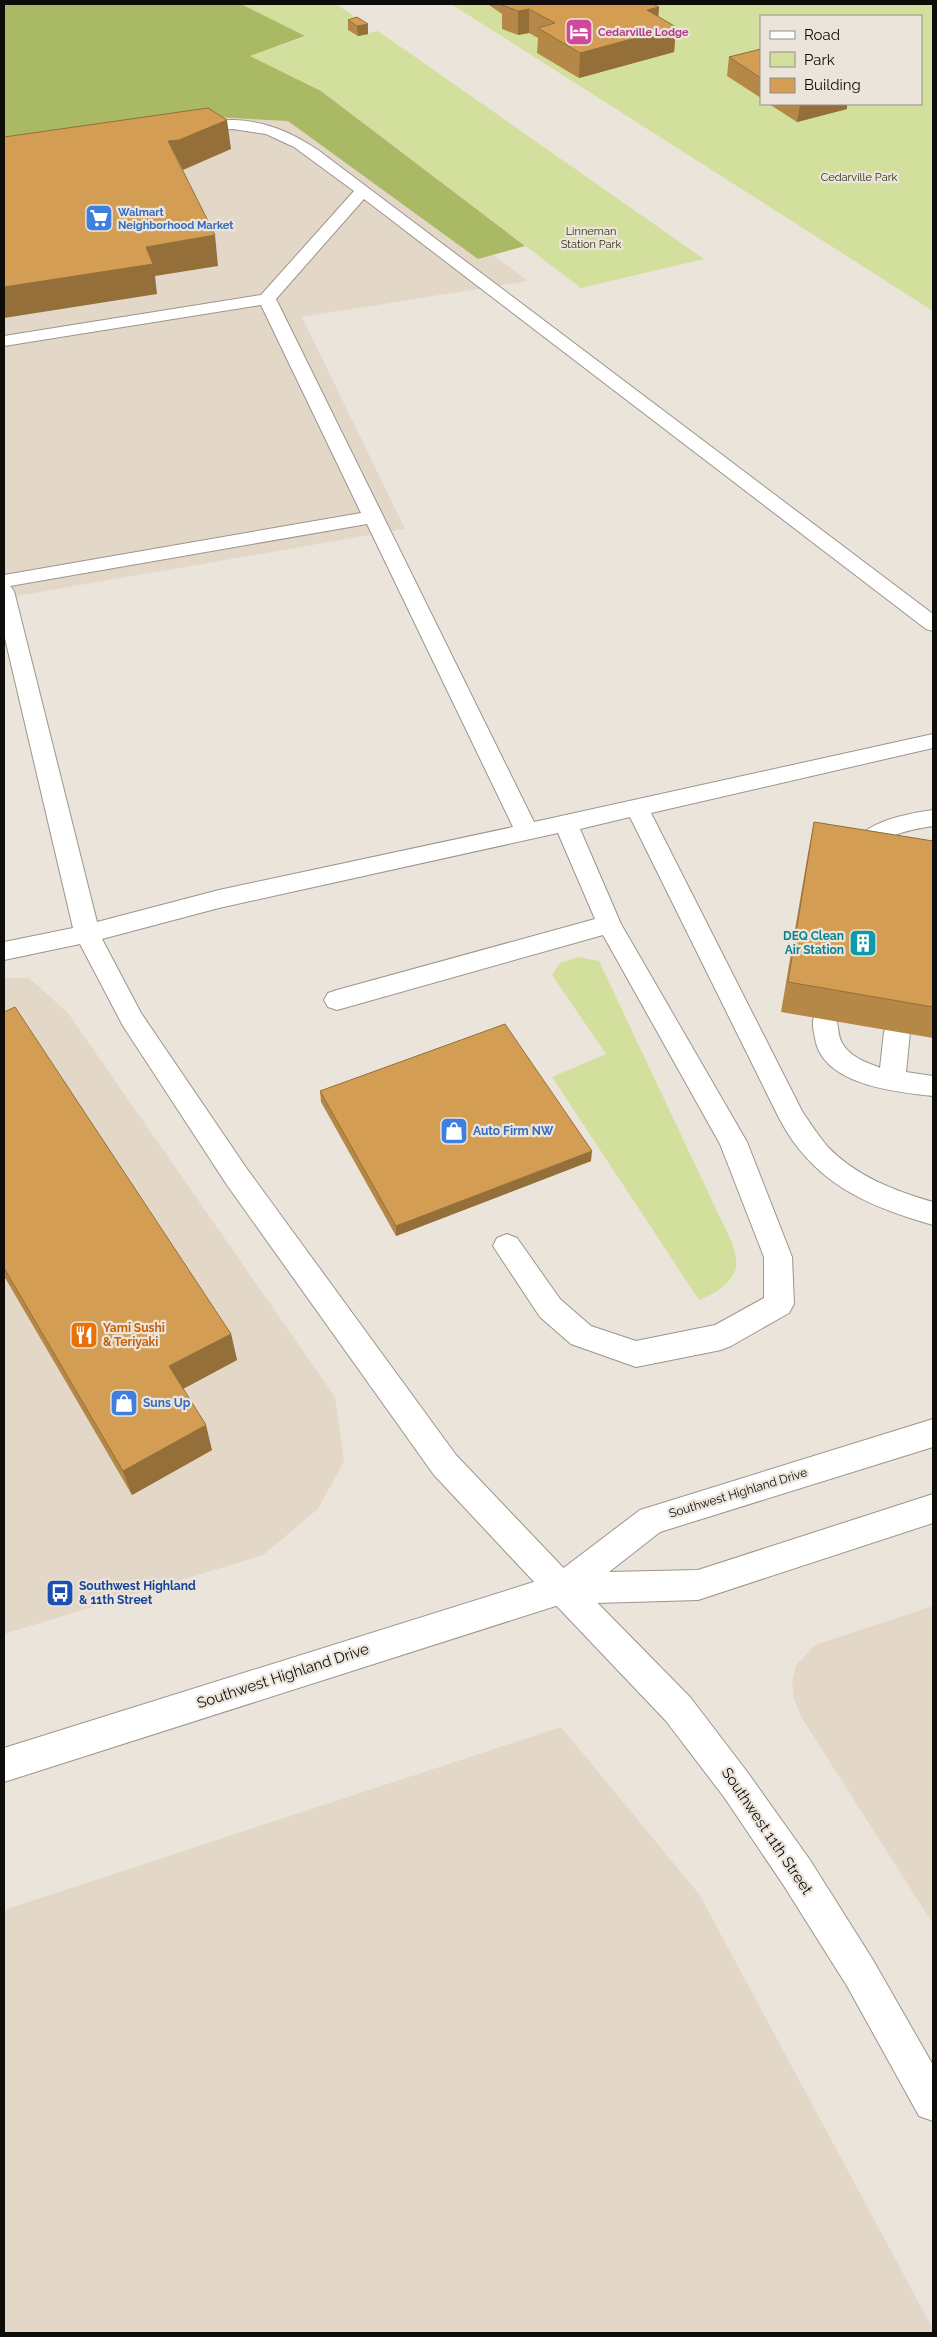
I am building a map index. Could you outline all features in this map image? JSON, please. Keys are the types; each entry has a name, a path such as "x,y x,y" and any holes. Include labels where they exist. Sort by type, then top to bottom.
{"main road":[{"path":"170,129 230,125 260,127 283,134 363,190 933,624"},
{"path":"4,341 267,299 363,190"},
{"path":"267,299 527,832"},
{"path":"4,581 373,517"},
{"name":"Southwest 11th Street","path":"4,592 87,934 132,1019 237,1177 446,1465 678,1709 736,1785 797,1873 849,1957 933,2102"},
{"path":"4,951 87,934 219,899 566,824 933,741"},
{"path":"638,808 792,1118 820,1156 856,1183 901,1205 933,1214"},
{"path":"852,860 859,846 875,835 918,820 933,818"},
{"path":"507,1246 550,1308 581,1335 636,1354 721,1337 779,1304 778,1257 733,1142 609,924 566,824"},
{"path":"337,1000 609,924"},
{"path":"825,1019 829,1046 847,1065 874,1077 933,1086"},
{"path":"892,1080 897,1032"},
{"name":"Southwest Highland Drive","path":"562,1589 651,1520 933,1433"},
{"name":"Southwest Highland Drive","path":"4,1765 562,1589 698,1585 933,1509"}],"shaded area":[{"path":"282,97 528,281 302,317 405,529 4,598 4,142"},
{"path":"4,978 29,978 68,1013 335,1397 344,1461 318,1509 263,1555 4,1634"},
{"path":"933,1606 933,1924 803,1720 794,1699 792,1683 796,1665 815,1645"},
{"path":"561,1727 699,1894 933,2329 933,2333 4,2333 4,1910"}],"green space":[{"path":"4,4 241,4 305,36 250,56 321,91 525,246 478,259 288,121 213,117 4,144"},
{"name":"Linneman Station Park","path":"241,4 336,4 366,24 368,33 378,31 704,259 581,288 321,91 249,56 305,37"},
{"name":"Cedarville Park","path":"451,4 933,4 933,311"},
{"path":"578,957 599,961 733,1245 736,1267 731,1278 719,1290 699,1300 552,1077 606,1054 552,975 560,963"}],"building":[{"path":"503,4 653,4 659,7 647,10 676,27 580,53 538,28 555,23 529,9 518,11"},
{"path":"357,17 368,24 357,26 348,20"},
{"path":"760,49 760,77 729,57"},
{"name":"Walmart Neighborhood Market","path":"208,108 227,120 179,140 168,141 215,235 146,247 153,264 4,287 4,137"},
{"name":"DEQ Clean Air Station","path":"814,822 933,841 933,1007 788,982"},
{"path":"15,1007 231,1334 169,1366 206,1425 123,1471 4,1268 4,1012"},
{"name":"Auto Firm NW","path":"505,1024 592,1151 396,1226 320,1091"}],"place":[{"name":"Cedarville Lodge","path":"579,32"},
{"name":"Walmart Neighborhood Market","path":"99,218"},
{"name":"DEQ Clean Air Station","path":"863,943"},
{"name":"Auto Firm NW","path":"454,1131"},
{"name":"Yami Sushi & Teriyaki","path":"84,1335"},
{"name":"Suns Up","path":"124,1403"},
{"name":"Southwest Highland & 11th Street","path":"60,1593"}]}
